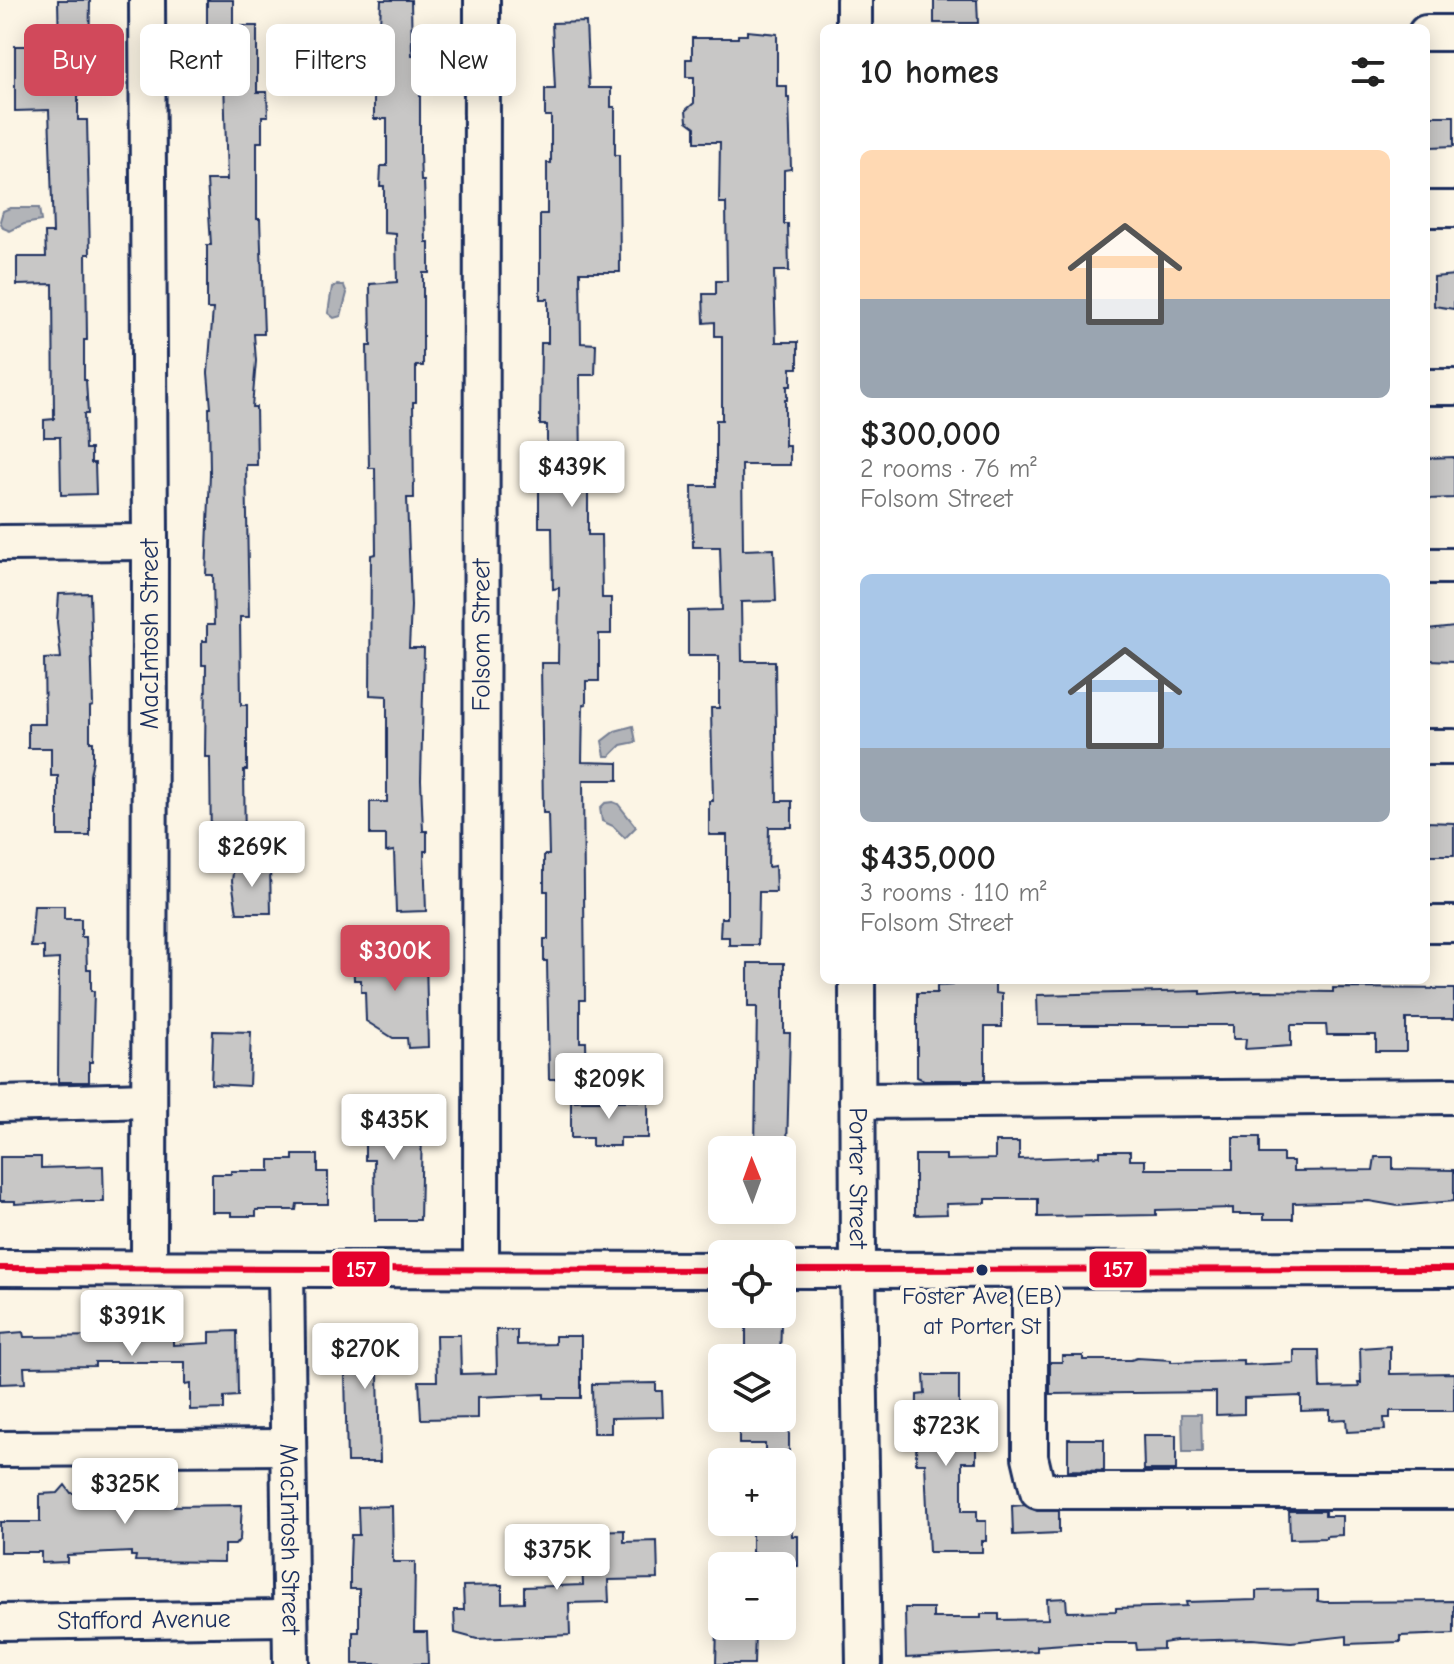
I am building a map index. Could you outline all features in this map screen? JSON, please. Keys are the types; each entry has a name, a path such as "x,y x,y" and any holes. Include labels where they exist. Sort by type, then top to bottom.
{"street":[{"name":"MacIntosh Street","path":"147,0 149,1268"},
{"name":"Folsom Street","path":"481,1269 482,0"},
{"path":"854,0 854,24"},
{"path":"1430,33 1454,33"},
{"path":"1430,209 1454,209"},
{"path":"1430,387 1454,387"},
{"path":"0,543 150,542"},
{"path":"1430,566 1454,566"},
{"path":"1430,747 1454,747"},
{"path":"1430,924 1454,924"},
{"name":"Porter Street","path":"857,984 864,1664"},
{"path":"857,1101 1454,1096"},
{"path":"0,1104 149,1100"},
{"path":"0,1268 708,1270"},
{"name":"MacIntosh Street","path":"286,1269 291,1664"},
{"path":"796,1270 1454,1269"},
{"path":"1030,1271 1030,1457 1038,1491 1454,1491"},
{"path":"0,1449 288,1447"},
{"name":"Stafford Avenue","path":"0,1622 289,1618"}],"shaded area":[{"path":"10,208 39,208 41,221 10,231 3,228 0,221 3,211"},
{"path":"344,286 347,293 341,316 334,318 328,313 332,287"},
{"path":"633,726 636,742 621,745 610,756 605,756 602,741 615,731"},
{"path":"613,802 636,827 625,838 613,826 602,821 600,808 605,803"},
{"path":"1182,1414 1201,1414 1202,1452 1183,1452"}],"building":[{"path":"58,0 90,0 90,24 59,24"},
{"path":"207,0 233,0 233,24 207,24"},
{"path":"381,0 411,0 411,96 420,96 421,181 424,181 426,242 429,242 429,273 423,273 423,366 416,366 416,402 413,402 414,498 407,498 411,606 409,648 424,648 421,780 423,831 427,831 427,851 424,851 426,911 396,912 394,851 386,852 386,835 370,835 370,802 387,802 387,696 370,695 371,555 376,554 375,468 369,468 367,346 371,346 370,284 397,282 396,234 384,233 384,186 380,186 381,166 387,166 387,119 374,119 374,96 395,96 395,24 380,24"},
{"path":"934,0 977,0 978,23 934,23"},
{"path":"586,22 589,88 611,88 611,107 615,107 615,155 619,155 620,272 580,272 581,343 596,344 595,375 580,375 581,471 588,471 588,535 601,535 602,598 611,598 611,634 599,634 599,681 586,681 582,762 618,763 618,780 583,780 585,1000 580,1000 580,1042 586,1042 587,1079 549,1079 547,961 544,961 544,939 548,939 548,891 544,891 544,855 549,855 548,813 543,813 541,663 558,663 559,588 553,589 552,527 539,527 539,471 547,471 547,425 540,425 541,343 548,343 548,299 540,299 540,214 547,214 547,163 551,163 551,116 545,116 545,89 555,89 552,23"},
{"path":"250,26 257,26 257,92 266,92 268,116 262,116 262,142 257,142 257,219 260,219 264,334 254,334 256,361 252,407 256,407 257,465 246,465 249,617 240,617 241,705 247,705 245,846 211,846 210,757 205,757 206,665 202,665 202,641 207,641 207,625 214,625 213,575 206,575 211,408 208,373 213,309 207,309 207,245 211,245 207,180 227,180 224,96 250,96"},
{"path":"747,31 777,34 777,86 787,86 789,98 791,169 784,170 784,224 788,224 789,271 774,271 776,342 798,342 798,368 791,368 791,386 787,386 785,400 785,446 790,446 790,465 742,465 743,550 774,549 776,601 741,602 742,661 775,661 777,801 792,801 792,827 769,827 768,867 775,866 776,892 759,892 758,945 729,945 729,937 720,937 721,918 727,918 727,835 709,835 709,801 713,801 711,708 719,708 719,656 688,656 688,611 722,610 720,547 693,547 692,486 716,486 716,420 722,420 722,336 715,336 715,322 704,323 703,294 716,294 716,281 727,281 726,203 719,203 720,142 695,142 695,127 687,121 686,110 694,103 694,77 686,77 686,59 692,59 692,38 738,38 738,35 747,35"},
{"path":"15,46 24,46 24,96 78,96 78,120 87,120 90,254 86,254 87,340 84,340 88,414 84,414 85,449 91,449 91,463 95,463 96,494 61,495 60,437 44,437 44,420 54,419 53,284 17,285 17,257 46,257 45,233 53,233 49,110 15,111"},
{"path":"1430,116 1454,116 1454,146 1431,147"},
{"path":"1454,275 1454,309 1434,306 1434,277"},
{"path":"1454,457 1454,498 1430,499 1430,458"},
{"path":"90,593 93,706 90,707 90,742 93,742 93,760 90,775 90,836 58,836 58,776 51,776 51,748 28,748 28,724 45,724 44,659 61,658 57,622 59,594"},
{"path":"1454,627 1454,661 1430,660 1430,630"},
{"path":"1430,822 1454,823 1454,855 1430,855"},
{"path":"234,865 270,865 271,913 237,913 232,881"},
{"path":"34,906 64,906 64,919 81,919 81,937 86,937 87,969 91,969 91,991 94,991 89,1082 58,1082 59,959 44,960 44,947 31,947"},
{"path":"418,949 418,958 426,958 428,1047 408,1048 407,1038 393,1038 366,1021 365,992 361,992 361,980 354,980 353,950"},
{"path":"748,963 784,963 784,1033 790,1033 787,1136 755,1136 757,1007 748,1007"},
{"path":"995,984 995,993 1002,994 1002,1027 985,1027 985,1080 924,1080 917,1077 917,993 937,993 937,986"},
{"path":"1333,988 1454,989 1454,1019 1406,1019 1406,1051 1376,1051 1376,1035 1327,1035 1326,1025 1291,1025 1291,1046 1245,1049 1246,1039 1233,1039 1233,1025 1038,1025 1037,995 1333,992"},
{"path":"213,1031 251,1032 249,1086 211,1084"},
{"path":"571,1101 648,1101 648,1138 620,1138 620,1146 592,1146 592,1138 571,1138"},
{"path":"365,1106 412,1106 413,1131 422,1130 420,1220 375,1220 374,1160 365,1160"},
{"path":"1233,1137 1260,1137 1260,1154 1283,1154 1283,1161 1293,1161 1293,1171 1373,1170 1375,1157 1393,1157 1393,1169 1454,1170 1454,1201 1398,1206 1369,1201 1293,1203 1293,1219 1264,1219 1264,1214 1233,1214 1233,1208 1156,1210 1156,1215 1038,1217 1038,1199 986,1199 986,1203 946,1204 947,1214 915,1215 915,1155 946,1155 946,1160 995,1159 995,1142 1019,1142 1019,1159 1100,1156 1100,1151 1130,1151 1130,1160 1145,1160 1145,1169 1233,1169"},
{"path":"293,1155 318,1155 318,1172 328,1172 328,1204 297,1204 296,1210 256,1210 256,1216 212,1212 212,1174 270,1171 270,1160 293,1160"},
{"path":"0,1157 41,1157 41,1168 103,1166 104,1202 82,1200 15,1204 15,1201 0,1201"},
{"path":"746,1328 781,1328 780,1344 746,1344"},
{"path":"109,1330 173,1330 173,1345 210,1343 210,1332 237,1331 238,1396 224,1397 224,1409 190,1410 190,1384 185,1385 185,1362 95,1362 95,1366 24,1367 25,1383 0,1384 0,1334 23,1332 24,1337 109,1336"},
{"path":"496,1330 517,1330 517,1345 555,1344 555,1336 581,1336 581,1398 544,1398 544,1394 478,1397 478,1418 421,1419 419,1381 437,1381 436,1335 460,1335 461,1374 497,1373"},
{"path":"381,1334 382,1337 394,1337 396,1372 378,1372 380,1462 347,1462 345,1374 342,1374 340,1335"},
{"path":"1390,1346 1390,1374 1454,1373 1454,1411 1390,1411 1390,1418 1384,1418 1385,1430 1347,1432 1346,1419 1330,1420 1330,1410 1301,1411 1301,1396 1244,1398 1244,1414 1216,1415 1216,1392 1050,1394 1050,1362 1062,1362 1062,1356 1083,1356 1083,1360 1137,1358 1171,1362 1243,1360 1243,1365 1294,1363 1294,1350 1319,1350 1320,1388 1359,1387 1360,1348"},
{"path":"924,1375 959,1375 959,1435 976,1435 976,1462 962,1462 962,1511 977,1511 977,1521 986,1521 986,1541 982,1541 982,1552 929,1552 925,1463 916,1463 917,1395 925,1394"},
{"path":"656,1383 656,1391 662,1391 663,1417 611,1418 611,1433 593,1433 592,1384"},
{"path":"739,1432 789,1432 789,1448 739,1444"},
{"path":"1143,1435 1176,1435 1176,1470 1144,1470"},
{"path":"1068,1439 1104,1439 1104,1471 1068,1470"},
{"path":"115,1483 169,1483 169,1506 242,1505 240,1539 235,1545 224,1545 224,1562 135,1561 136,1556 131,1556 131,1552 67,1555 67,1562 41,1563 41,1552 0,1552 0,1522 40,1522 40,1494 58,1493 65,1485 71,1493 113,1492"},
{"path":"1024,1505 1037,1511 1059,1511 1059,1533 1013,1535 1012,1506"},
{"path":"392,1506 393,1562 415,1562 414,1632 427,1632 428,1664 353,1664 353,1632 359,1632 359,1589 350,1589 351,1535 359,1535 358,1507"},
{"path":"1289,1511 1325,1511 1325,1516 1342,1516 1342,1535 1290,1539"},
{"path":"624,1530 624,1542 657,1541 658,1579 608,1580 609,1602 569,1603 570,1635 477,1639 455,1633 454,1610 464,1610 463,1586 502,1585 502,1603 524,1602 524,1587 583,1585 581,1540 590,1540 589,1531"},
{"path":"752,1536 798,1536 798,1566 796,1552 752,1552"},
{"path":"1318,1590 1318,1601 1324,1602 1454,1601 1454,1634 1400,1636 1400,1642 1347,1644 1347,1636 1291,1642 1252,1639 1176,1641 1163,1643 1163,1649 1137,1650 1136,1643 1078,1643 1037,1646 1037,1651 906,1658 905,1608 933,1608 933,1618 981,1618 981,1614 999,1614 999,1620 1048,1619 1047,1599 1066,1598 1067,1612 1116,1611 1116,1608 1187,1606 1186,1602 1256,1600 1256,1591"},
{"path":"717,1640 755,1640 754,1664 716,1664"}],"transit line":[{"name":"157","path":"0,1268 708,1270"},
{"name":"157","path":"796,1270 1454,1269"}],"place":[{"name":"Foster Ave (EB) at Porter St","path":"982,1270"}]}
